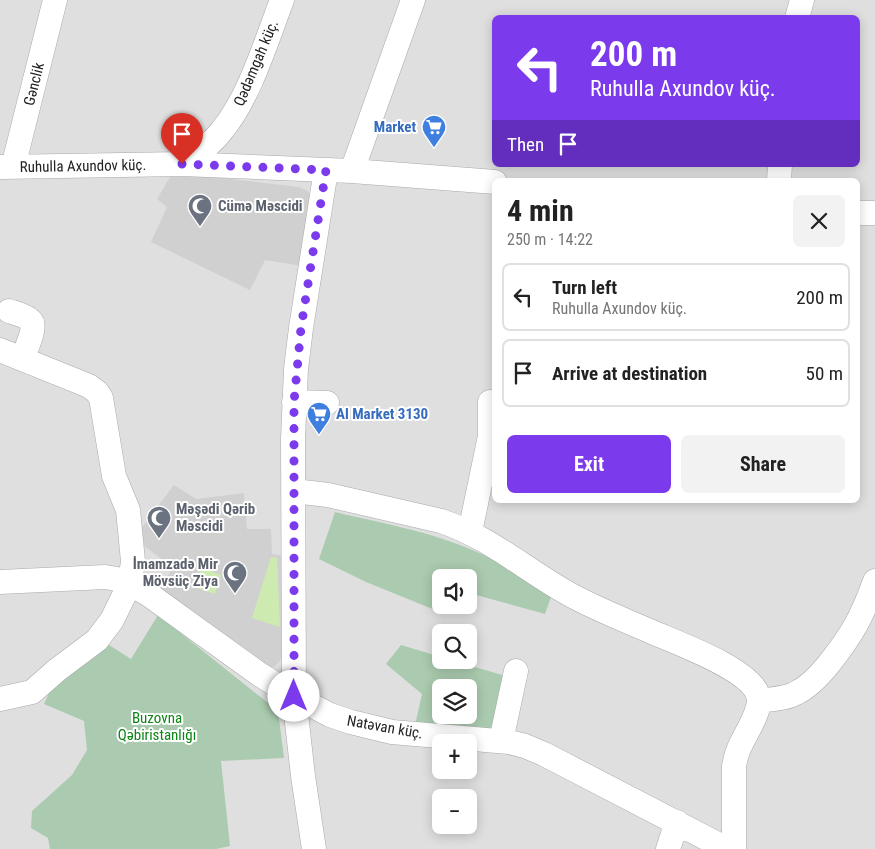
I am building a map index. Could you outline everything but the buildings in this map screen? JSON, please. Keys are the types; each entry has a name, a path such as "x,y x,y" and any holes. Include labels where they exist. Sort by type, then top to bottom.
{"street":[{"name":"Gənclik","path":"7,167 55,0"},
{"name":"Qədəmgah küç.","path":"182,164 206,147 224,129 235,112 247,88 282,0"},
{"path":"352,171 413,0"},
{"path":"798,15 802,0"},
{"path":"224,129 222,139 226,152 238,166"},
{"name":"Ruhulla Axundov küç.","path":"7,167 182,164 352,171 492,182"},
{"path":"314,849 294,696 294,402 301,328 326,170"},
{"path":"860,213 875,213"},
{"path":"9,311 33,323 33,330 22,359"},
{"path":"0,350 89,386 101,398 114,476 128,510 133,561 130,583 112,620 97,640 57,670 32,692 0,699"},
{"path":"294,402 326,403"},
{"path":"470,532 490,436 490,402"},
{"path":"294,491 328,495 413,514 441,521 470,532 570,595 732,669 746,678 753,685 759,702 756,713 737,753 734,766 734,849"},
{"name":"Natəvan küç.","path":"0,582 105,577 130,583 259,674 317,709 339,719 392,732 518,744 536,750 727,849"},
{"path":"759,702 794,695 804,689 819,675 852,634 875,581"},
{"path":"259,674 271,674 282,669 290,658 294,643"},
{"path":"501,742 516,671"},
{"path":"300,753 304,735 314,722 323,718 339,719"},
{"path":"668,849 677,822"}],"shaded area":[{"path":"0,0 875,0 875,849 0,849"},
{"path":"173,172 299,187 308,191 313,203 303,266 265,260 250,290 151,242 167,207 157,199"},
{"path":"174,485 196,499 244,493 247,529 271,529 272,554 281,555 285,632 283,654 280,661 274,667 265,669 155,594 173,568 134,538"}],"green space":[{"path":"335,512 397,526 457,544 482,554 552,594 545,614 477,595 477,569 432,569 432,609 366,582 319,559"},
{"path":"271,557 277,558 280,627 252,618"},
{"path":"201,567 221,575 215,594 194,587"},
{"name":"Buzovna Qəbiristanlığı","path":"158,615 278,711 284,758 221,761 230,846 216,849 50,849 48,838 31,828 32,811 72,775 87,750 84,721 44,704 52,686 106,643 131,659"},
{"path":"401,645 432,654 432,669 477,668 509,677 498,730 415,725 422,694 386,664"}],"place":[{"name":"Market","path":"434,148"},
{"name":"Cümə Məscidi","path":"200,227"},
{"name":"Al Market 3130","path":"319,435"},
{"name":"Məşədi Qərib Məscidi","path":"159,539"},
{"name":"İmamzadə Mir Mövsüç Ziya","path":"235,594"}],"route":[{"path":"182,164 326,170 296,369 293,439 294,696"}]}
